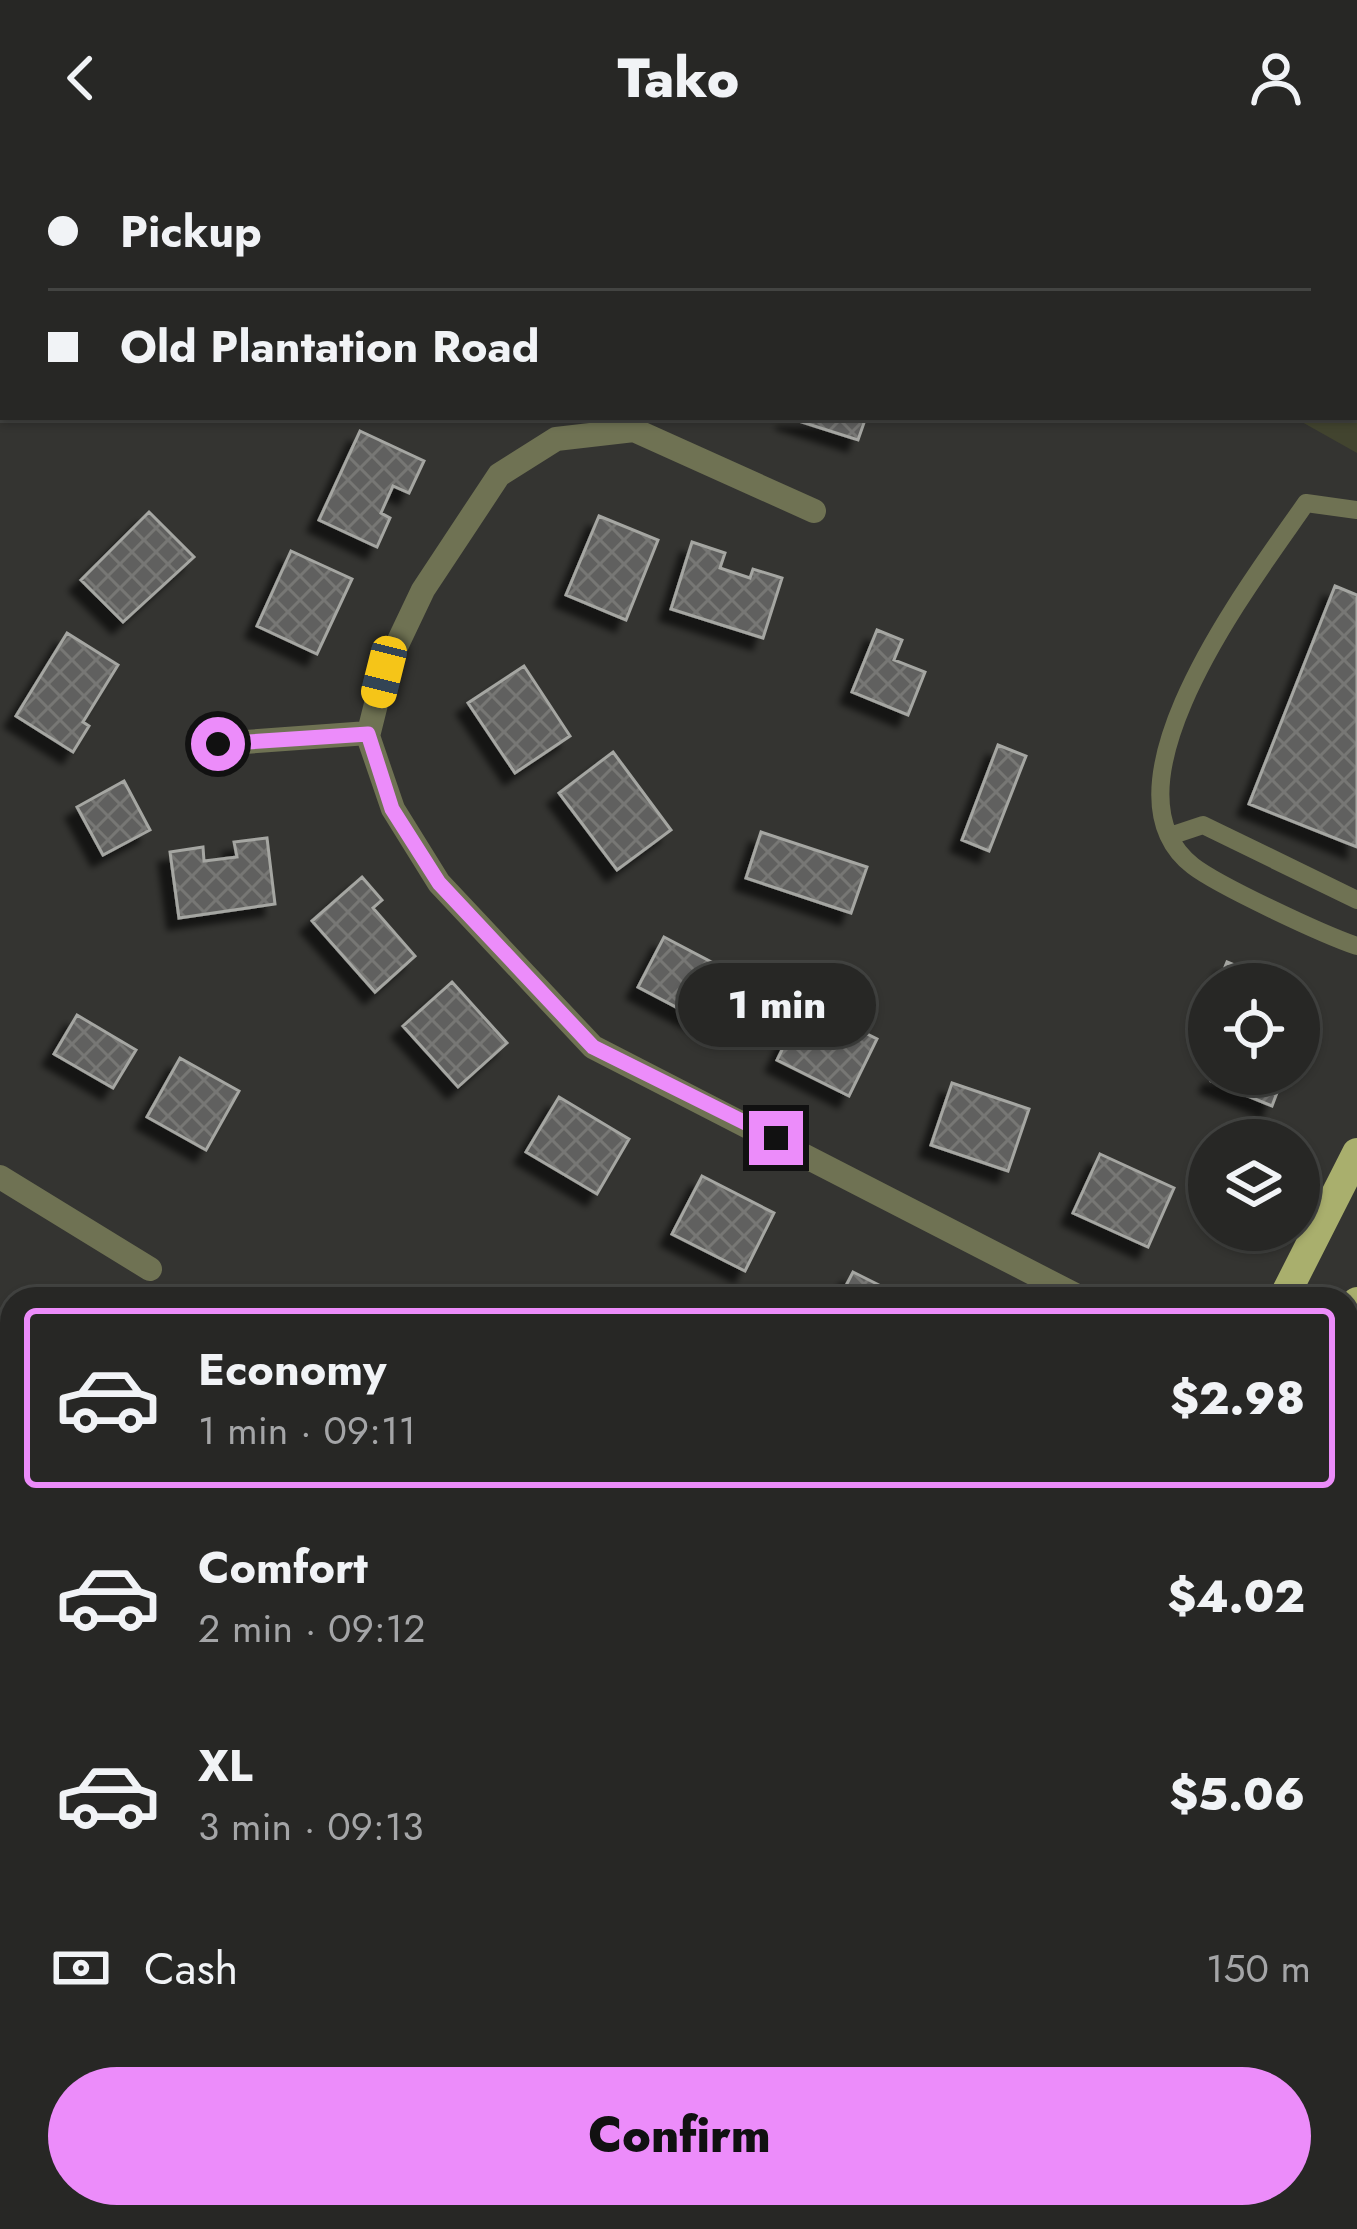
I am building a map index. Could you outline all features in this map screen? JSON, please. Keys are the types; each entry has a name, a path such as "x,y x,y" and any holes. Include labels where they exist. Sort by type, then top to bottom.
{"main road":[{"path":"1289,1287 1357,1153"}],"street":[{"path":"814,511 634,430 556,439 499,476 423,590 384,672 368,734 392,809 439,883 593,1047 1060,1287"},
{"path":"218,744 368,734"},
{"path":"0,1177 151,1269"}],"lane":[{"path":"1357,510 1306,503 1204,652 1174,721 1158,804 1191,865 1357,946"},
{"path":"1173,836 1203,825 1357,900"}],"green space":[{"path":"1298,420 1357,420 1357,453"}],"building":[{"path":"795,420 865,420 858,440"},
{"path":"360,431 424,461 409,493 393,486 381,513 390,518 377,547 319,520"},
{"path":"149,512 194,557 123,622 81,580"},
{"path":"599,516 658,540 626,620 566,595"},
{"path":"692,542 725,553 720,568 750,578 753,569 782,578 763,638 671,609"},
{"path":"291,551 352,579 317,654 257,626"},
{"path":"1335,586 1357,595 1357,847 1249,804"},
{"path":"877,630 902,640 894,660 925,672 908,715 852,692"},
{"path":"67,633 118,665 83,722 89,726 73,752 16,716"},
{"path":"524,666 570,736 515,773 468,703"},
{"path":"998,745 1026,756 989,851 962,840"},
{"path":"613,752 671,830 617,870 559,793"},
{"path":"124,781 150,830 103,855 77,807"},
{"path":"761,832 867,867 851,913 746,878"},
{"path":"267,838 275,904 179,918 170,852 203,847 204,861 237,857 234,842"},
{"path":"362,877 382,900 373,908 415,956 375,992 312,921"},
{"path":"664,937 736,975 710,1025 638,987"},
{"path":"452,982 507,1043 458,1087 403,1026"},
{"path":"805,1003 877,1039 849,1096 777,1060"},
{"path":"77,1015 136,1050 113,1088 54,1054"},
{"path":"180,1058 239,1091 206,1150 147,1117"},
{"path":"952,1083 1029,1109 1008,1171 931,1145"},
{"path":"1245,1095 1276,1095 1272,1106"},
{"path":"559,1097 629,1139 597,1194 526,1152"},
{"path":"1100,1154 1174,1188 1148,1247 1073,1213"},
{"path":"702,1176 774,1213 745,1271 672,1234"},
{"path":"853,1272 883,1287 845,1287"}],"route":[{"path":"218,744 368,734 392,809 439,883 593,1047 776,1138"}]}
